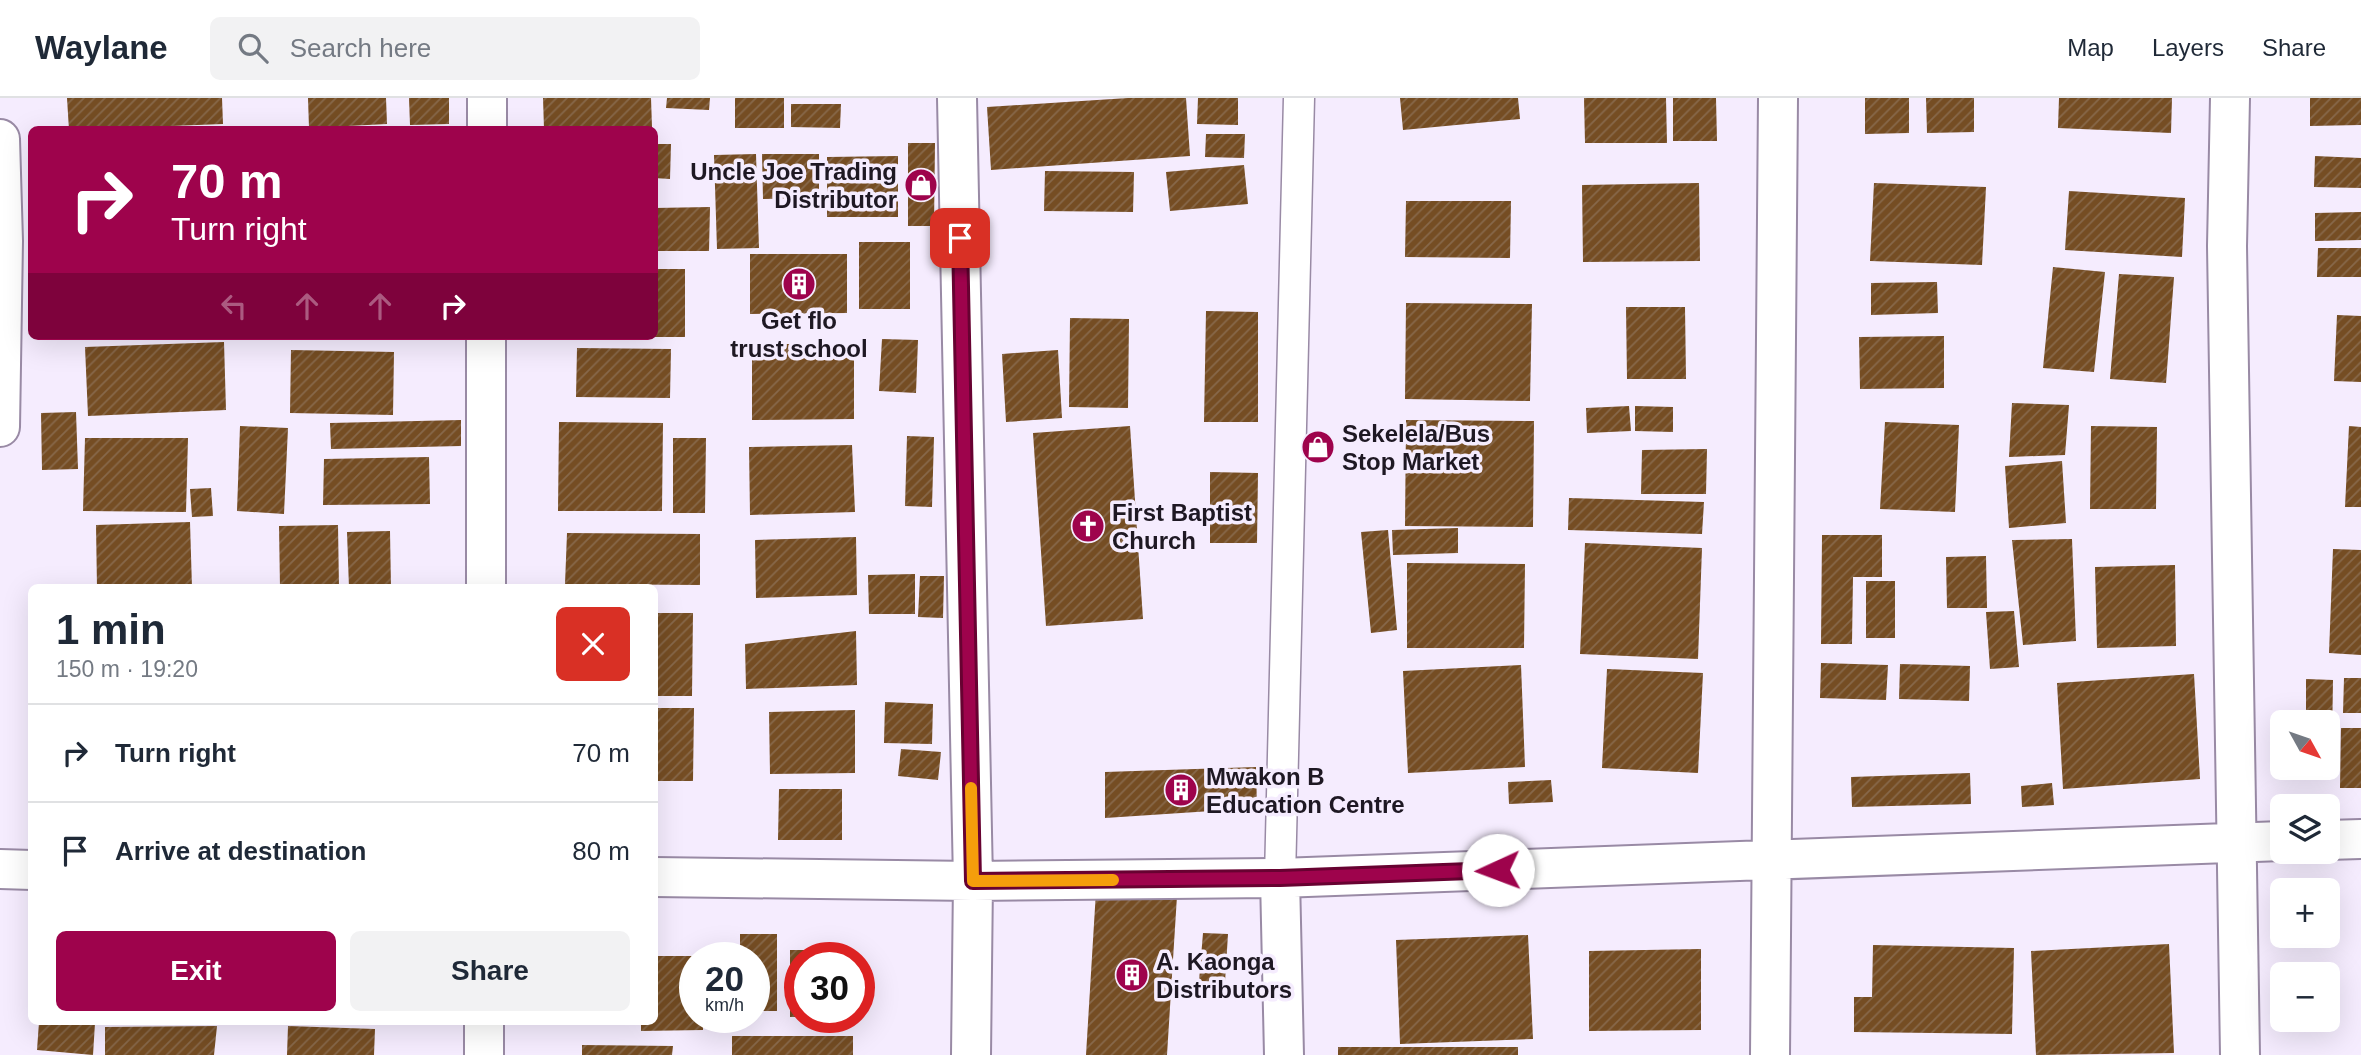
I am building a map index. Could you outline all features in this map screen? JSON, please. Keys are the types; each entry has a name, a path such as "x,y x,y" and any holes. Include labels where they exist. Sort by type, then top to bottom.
{"street":[{"path":"487,98 487,126"},
{"path":"957,98 973,881 971,1055"},
{"path":"1770,1055 1778,98"},
{"path":"2230,98 2227,246 2240,1055"},
{"path":"0,139 3,241 0,427"},
{"path":"486,340 486,584"},
{"path":"2340,840 2361,839"},
{"path":"658,877 973,881 1280,878 2270,842"},
{"path":"0,869 28,870"},
{"path":"1280,878 1284,1055"},
{"path":"484,1025 484,1055"}],"lane":[{"path":"1280,878 1299,98"}],"building":[{"path":"67,98 222,98 223,124 69,126"},
{"path":"308,98 386,98 387,124 309,126"},
{"path":"409,98 449,98 449,124 410,125"},
{"path":"543,98 651,98 652,126 544,126"},
{"path":"667,98 710,98 709,110 666,108"},
{"path":"735,98 784,98 784,128 735,128"},
{"path":"1128,98 1186,98 1190,156 991,170 987,107"},
{"path":"1198,98 1238,98 1238,125 1197,124"},
{"path":"1400,98 1518,98 1520,119 1403,130"},
{"path":"1584,98 1666,98 1667,143 1585,143"},
{"path":"1673,98 1716,98 1717,141 1673,141"},
{"path":"1865,98 1909,98 1909,133 1865,134"},
{"path":"1926,98 1974,98 1974,132 1927,133"},
{"path":"2059,98 2172,98 2171,133 2058,128"},
{"path":"2310,98 2361,98 2361,125 2310,126"},
{"path":"791,104 841,104 840,128 791,127"},
{"path":"1206,134 1245,134 1244,158 1205,157"},
{"name":"Uncle Joe Trading Distributor","path":"908,143 935,143 934,226 908,226"},
{"path":"658,144 671,144 670,179 658,178"},
{"path":"756,154 759,248 717,249 714,155"},
{"path":"762,154 819,154 819,198 763,199"},
{"path":"898,156 898,217 827,217 827,157"},
{"path":"2315,156 2361,158 2361,188 2314,187"},
{"path":"1244,165 1248,204 1170,211 1166,172"},
{"path":"1045,171 1134,172 1133,212 1044,211"},
{"path":"1699,183 1700,261 1583,262 1582,185"},
{"path":"1874,183 1986,187 1982,265 1870,261"},
{"path":"2069,191 2185,198 2182,257 2065,250"},
{"path":"1406,201 1511,201 1510,258 1405,257"},
{"path":"710,207 709,251 658,251 658,208"},
{"path":"2361,212 2361,240 2315,241 2315,213"},
{"path":"859,242 910,242 910,309 859,309"},
{"path":"2318,248 2361,248 2361,277 2317,277"},
{"name":"Get flo trust school","path":"750,254 847,254 847,313 750,314"},
{"path":"2053,267 2105,272 2094,372 2043,368"},
{"path":"658,269 685,269 685,337 658,337"},
{"path":"2119,274 2174,277 2166,383 2110,379"},
{"path":"1937,282 1938,313 1871,315 1871,283"},
{"path":"1406,303 1532,304 1530,401 1405,399"},
{"path":"1626,307 1685,307 1686,379 1627,379"},
{"path":"1206,311 1258,312 1258,422 1204,422"},
{"path":"2337,315 2361,316 2361,382 2334,381"},
{"path":"1070,318 1129,319 1128,408 1069,407"},
{"path":"1944,336 1944,388 1860,389 1859,337"},
{"path":"882,339 918,340 916,393 879,391"},
{"path":"224,342 226,410 88,416 85,347"},
{"path":"752,344 854,344 854,419 752,420"},
{"path":"577,348 671,349 670,398 576,397"},
{"path":"291,350 394,352 393,415 290,413"},
{"path":"1058,350 1062,418 1006,422 1002,354"},
{"path":"2012,403 2069,405 2065,455 2009,457"},
{"path":"1629,406 1631,431 1587,433 1586,408"},
{"path":"1635,406 1673,407 1673,432 1635,431"},
{"path":"76,412 78,469 42,470 41,413"},
{"path":"461,420 461,446 331,449 330,423"},
{"path":"1406,420 1534,421 1533,527 1405,526"},
{"path":"559,422 663,423 662,511 558,511"},
{"path":"1885,422 1959,425 1955,512 1880,509"},
{"path":"240,426 288,428 284,514 237,511"},
{"name":"First Baptist Church","path":"1130,426 1143,619 1046,626 1033,433"},
{"path":"2091,426 2157,427 2156,509 2090,509"},
{"path":"2349,426 2361,427 2361,507 2345,507"},
{"path":"907,436 934,437 932,507 905,506"},
{"path":"85,438 188,438 186,512 83,511"},
{"path":"673,438 706,438 705,513 673,513"},
{"path":"852,445 855,512 750,515 749,447"},
{"path":"1707,449 1706,494 1641,494 1642,450"},
{"path":"429,457 430,504 323,505 324,459"},
{"path":"2062,461 2066,523 2009,528 2005,466"},
{"path":"1210,472 1258,473 1257,543 1210,543"},
{"path":"211,488 213,516 192,517 190,489"},
{"path":"1569,498 1704,502 1702,534 1568,530"},
{"path":"190,522 192,584 97,584 96,525"},
{"path":"338,525 339,584 280,584 279,526"},
{"path":"1458,528 1458,553 1393,555 1392,530"},
{"path":"1388,530 1397,630 1371,633 1361,532"},
{"path":"390,531 391,584 349,584 347,532"},
{"path":"567,533 700,534 700,585 565,584"},
{"path":"1822,535 1882,535 1882,577 1853,577 1852,644 1821,644"},
{"path":"856,537 857,595 756,598 755,540"},
{"path":"2072,539 2076,641 2023,645 2012,540"},
{"path":"1585,543 1702,548 1698,659 1580,654"},
{"path":"2333,549 2361,550 2361,655 2329,653"},
{"path":"1986,556 1987,608 1947,608 1946,557"},
{"path":"1407,563 1525,564 1524,648 1407,648"},
{"path":"2175,565 2176,646 2097,648 2095,567"},
{"path":"915,574 915,614 869,614 868,575"},
{"path":"920,576 944,576 943,618 918,617"},
{"path":"1866,581 1895,581 1895,638 1866,638"},
{"path":"2014,611 2019,667 1990,669 1986,612"},
{"path":"658,613 693,613 692,696 658,696"},
{"path":"856,631 857,685 746,689 745,644"},
{"path":"1821,663 1888,665 1886,700 1820,698"},
{"path":"1900,664 1970,666 1969,701 1899,699"},
{"path":"1521,665 1525,767 1408,773 1403,671"},
{"path":"1607,669 1703,673 1698,773 1602,768"},
{"path":"2194,674 2200,779 2063,789 2057,683"},
{"path":"2344,678 2361,678 2361,713 2343,713"},
{"path":"2306,679 2333,680 2333,710 2306,710"},
{"path":"885,702 933,704 932,744 884,743"},
{"path":"658,708 694,708 693,781 658,781"},
{"path":"855,710 855,773 770,774 769,712"},
{"path":"2341,728 2361,728 2361,788 2340,788"},
{"path":"901,749 941,752 938,780 898,776"},
{"name":"Mwakon B Education Centre","path":"1256,767 1257,808 1105,818 1105,772"},
{"path":"1970,773 1971,804 1852,807 1851,777"},
{"path":"1551,780 1553,802 1509,804 1508,782"},
{"path":"2052,783 2054,805 2022,807 2021,786"},
{"path":"779,789 842,789 842,840 778,840"},
{"name":"A. Kaonga Distributors","path":"1096,891 1177,896 1167,1055 1086,1055"},
{"path":"1203,933 1228,934 1225,982 1199,981"},
{"path":"740,934 777,934 777,1011 770,1011 770,942 740,942"},
{"path":"1528,935 1533,1039 1400,1044 1396,940"},
{"path":"2169,944 2174,1053 2036,1055 2031,951"},
{"path":"1873,945 2014,948 2012,1034 1854,1032 1854,997 1872,997"},
{"path":"1701,949 1701,1030 1589,1031 1589,951"},
{"path":"658,956 679,956 679,1030 641,1031 641,1025 658,1025"},
{"path":"39,1025 95,1025 93,1055 37,1050"},
{"path":"217,1026 214,1055 105,1055 105,1027"},
{"path":"288,1026 375,1029 374,1055 287,1055"},
{"path":"732,1036 853,1036 853,1055 732,1055"},
{"path":"582,1045 673,1046 672,1055 582,1055"},
{"path":"1338,1047 1518,1047 1518,1055 1338,1055"}],"slow traffic":[{"path":"971,788 973,881 1113,880"}],"place":[{"name":"Uncle Joe Trading Distributor","path":"921,185"},
{"name":"Get flo trust school","path":"799,284"},
{"name":"Sekelela/Bus Stop Market","path":"1318,447"},
{"name":"First Baptist Church","path":"1088,526"},
{"name":"Mwakon B Education Centre","path":"1181,790"},
{"name":"A. Kaonga Distributors","path":"1132,975"}],"route":[{"path":"960,238 973,881 1280,878 1498,870"}]}
